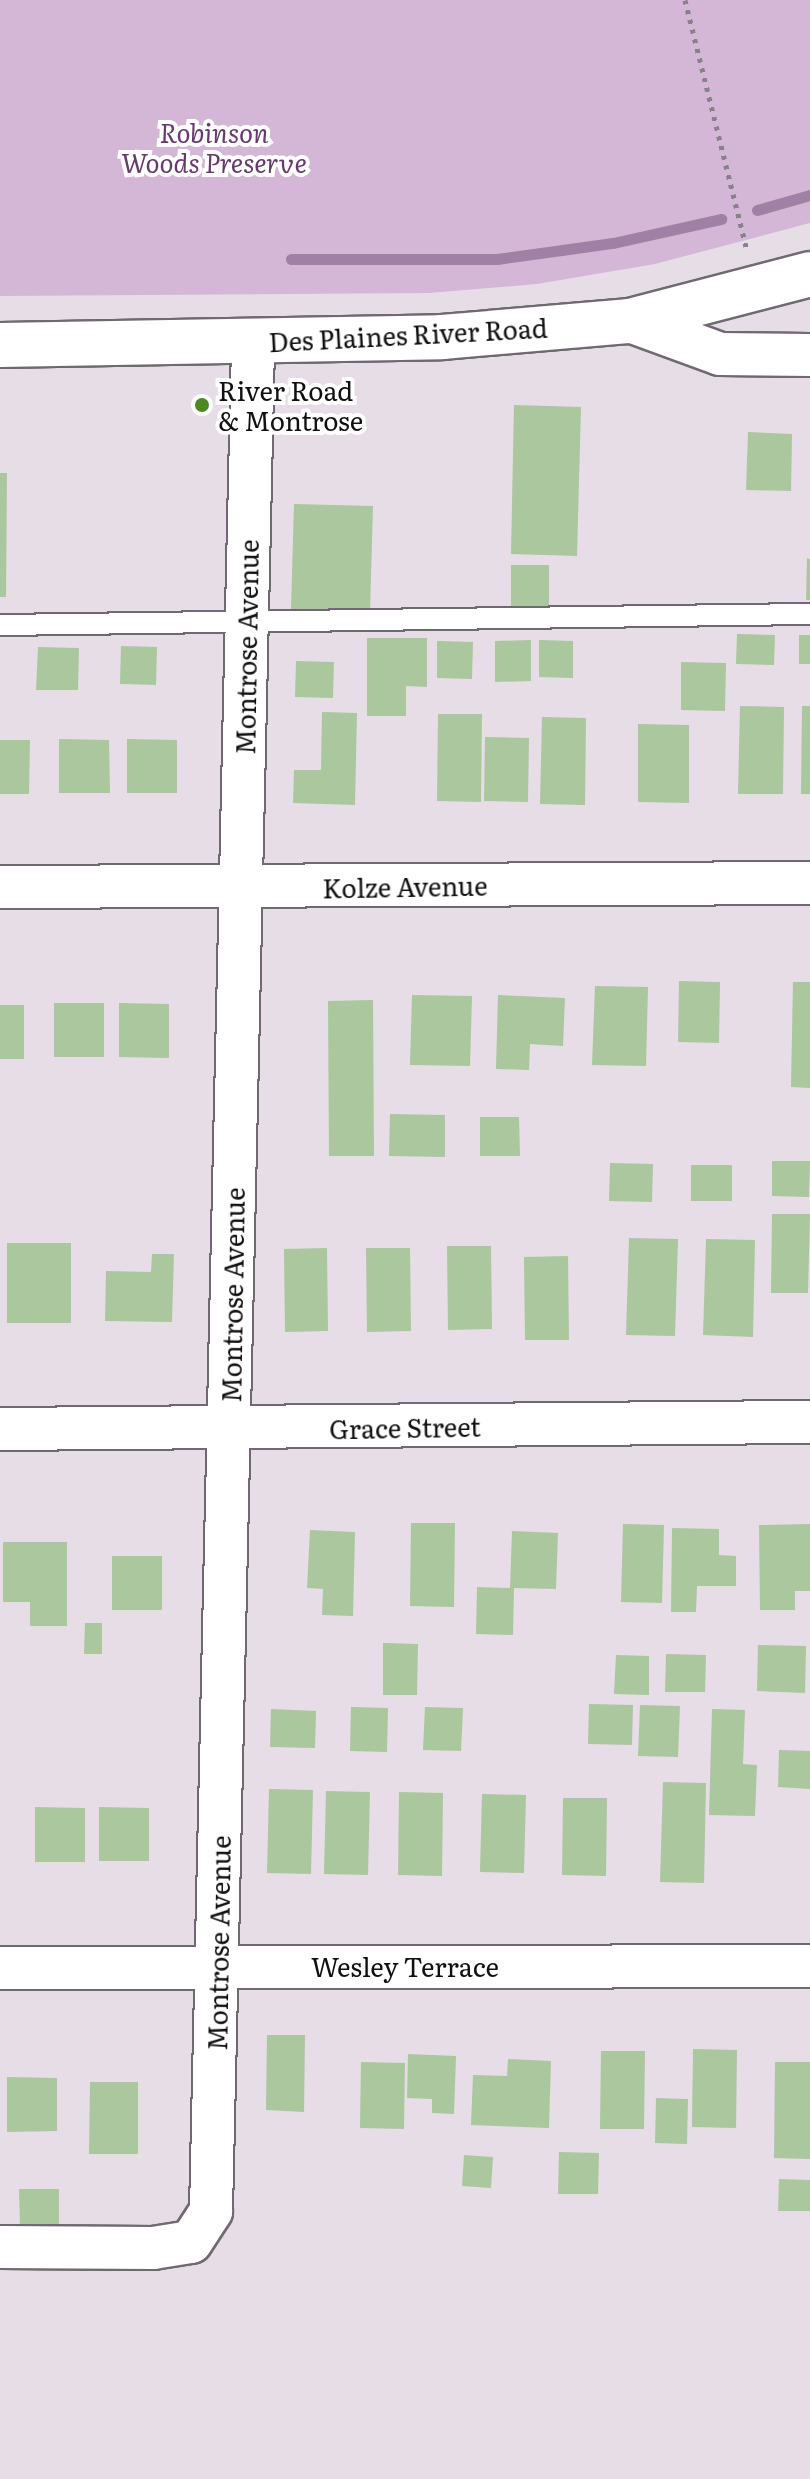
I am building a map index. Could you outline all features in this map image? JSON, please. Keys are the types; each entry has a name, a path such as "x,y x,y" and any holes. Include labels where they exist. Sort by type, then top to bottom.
{"main road":[{"name":"Des Plaines River Road","path":"0,345 442,337 630,321 810,274"}],"street":[{"path":"630,321 720,354 810,355"},
{"name":"Montrose Avenue","path":"0,2247 153,2248 191,2242 211,2211 253,342"},
{"name":"Kolze Avenue","path":"0,887 810,883"},
{"name":"Grace Street","path":"0,1429 810,1422"},
{"name":"Wesley Terrace","path":"0,1968 810,1966"}],"lane":[{"path":"0,625 810,614"}],"path":[{"path":"685,0 756,290"}],"green space":[{"name":"Robinson Woods Preserve","path":"0,0 810,0 810,223 655,264 537,284 429,293 0,296"}],"building":[{"path":"514,405 581,407 577,556 511,554"},
{"path":"748,432 792,434 791,491 746,490"},
{"path":"0,473 7,473 6,597 0,597"},
{"path":"294,504 373,506 370,612 291,609"},
{"path":"807,558 810,559 810,600 806,600"},
{"path":"511,565 549,565 549,606 511,606"},
{"path":"737,634 775,635 774,665 736,664"},
{"path":"799,635 810,635 810,664 799,664"},
{"path":"367,638 427,638 427,687 406,686 406,716 367,716"},
{"path":"531,640 531,681 495,682 495,641"},
{"path":"539,640 573,641 573,678 539,677"},
{"path":"437,641 473,642 472,679 437,678"},
{"path":"121,646 157,647 156,685 120,684"},
{"path":"38,647 79,648 78,690 36,690"},
{"path":"296,661 334,662 333,698 295,697"},
{"path":"681,662 726,663 725,711 681,710"},
{"path":"740,706 784,707 783,794 738,794"},
{"path":"802,706 810,706 810,794 801,794"},
{"path":"322,712 357,713 355,805 293,803 294,770 321,770"},
{"path":"438,714 482,714 481,802 437,801"},
{"path":"542,717 586,718 585,805 540,804"},
{"path":"638,724 689,725 689,803 638,802"},
{"path":"485,737 529,738 528,802 484,801"},
{"path":"59,739 109,740 110,793 59,793"},
{"path":"127,739 177,740 177,793 127,793"},
{"path":"0,740 30,740 29,794 0,794"},
{"path":"679,981 720,982 719,1043 678,1042"},
{"path":"793,982 810,982 810,1088 791,1087"},
{"path":"595,986 648,987 646,1066 592,1065"},
{"path":"412,995 472,996 470,1066 410,1065"},
{"path":"498,995 565,998 563,1046 530,1044 529,1070 496,1069"},
{"path":"373,1000 374,1156 329,1156 328,1001"},
{"path":"54,1003 104,1003 104,1057 54,1057"},
{"path":"119,1003 169,1004 169,1058 119,1057"},
{"path":"0,1005 24,1005 24,1059 0,1059"},
{"path":"390,1114 445,1115 445,1157 389,1156"},
{"path":"480,1117 519,1117 520,1156 480,1156"},
{"path":"772,1161 810,1161 809,1197 772,1196"},
{"path":"610,1163 653,1164 652,1202 609,1201"},
{"path":"691,1165 732,1165 732,1201 691,1201"},
{"path":"772,1214 810,1214 808,1293 771,1293"},
{"path":"629,1238 678,1239 675,1336 626,1335"},
{"path":"706,1239 755,1240 753,1337 703,1335"},
{"path":"7,1243 71,1243 71,1323 7,1323"},
{"path":"447,1246 491,1246 492,1329 448,1330"},
{"path":"327,1248 328,1331 285,1332 284,1249"},
{"path":"366,1248 410,1248 411,1331 367,1332"},
{"path":"152,1254 174,1254 172,1322 105,1321 106,1271 151,1272"},
{"path":"568,1256 569,1340 525,1340 524,1257"},
{"path":"411,1523 455,1523 454,1607 410,1606"},
{"path":"623,1524 664,1525 662,1603 621,1602"},
{"path":"810,1524 810,1591 795,1591 795,1610 760,1610 759,1525"},
{"path":"672,1528 719,1529 719,1555 736,1556 736,1586 697,1586 696,1612 671,1612"},
{"path":"310,1530 355,1532 353,1616 322,1615 323,1589 307,1588"},
{"path":"512,1531 558,1533 556,1589 514,1588 513,1635 476,1634 477,1587 510,1588"},
{"path":"3,1542 67,1542 67,1626 30,1626 30,1602 3,1602"},
{"path":"112,1556 162,1556 162,1610 112,1610"},
{"path":"85,1623 102,1623 102,1654 84,1654"},
{"path":"383,1643 418,1644 417,1695 383,1695"},
{"path":"758,1645 806,1646 805,1693 757,1691"},
{"path":"666,1654 706,1655 705,1692 665,1692"},
{"path":"616,1655 649,1656 649,1695 614,1694"},
{"path":"589,1704 633,1705 632,1745 588,1744"},
{"path":"640,1705 680,1706 678,1757 638,1756"},
{"path":"351,1707 388,1708 387,1752 350,1751"},
{"path":"425,1707 463,1708 461,1751 423,1750"},
{"path":"271,1709 316,1711 315,1748 270,1747"},
{"path":"712,1709 745,1710 743,1764 757,1765 755,1816 709,1815"},
{"path":"779,1750 810,1751 810,1789 778,1787"},
{"path":"663,1782 706,1783 704,1883 660,1882"},
{"path":"269,1789 313,1790 311,1874 267,1873"},
{"path":"326,1791 370,1792 368,1875 324,1874"},
{"path":"399,1792 443,1793 442,1876 398,1875"},
{"path":"482,1794 526,1795 524,1873 480,1872"},
{"path":"563,1798 607,1798 606,1876 562,1875"},
{"path":"35,1807 85,1808 85,1862 35,1862"},
{"path":"99,1807 149,1808 149,1861 99,1861"},
{"path":"267,2035 305,2035 304,2112 266,2110"},
{"path":"693,2049 737,2050 736,2128 692,2127"},
{"path":"601,2051 645,2051 644,2129 600,2129"},
{"path":"408,2054 456,2056 454,2114 432,2113 432,2099 407,2098"},
{"path":"508,2059 551,2061 549,2128 471,2125 473,2075 507,2076"},
{"path":"361,2062 405,2063 404,2129 360,2128"},
{"path":"775,2062 810,2062 810,2159 774,2158"},
{"path":"7,2077 57,2078 57,2131 7,2132"},
{"path":"90,2082 138,2082 138,2154 89,2154"},
{"path":"656,2098 688,2099 687,2144 655,2143"},
{"path":"559,2152 599,2153 598,2194 558,2194"},
{"path":"464,2155 493,2157 491,2188 462,2186"},
{"path":"779,2179 810,2180 810,2211 778,2211"},
{"path":"19,2189 59,2189 59,2227 20,2227"}],"waterway":[{"path":"757,210 810,195"},
{"path":"291,259 497,259 613,243 721,219"}],"place":[{"name":"River Road & Montrose","path":"202,405"}]}
